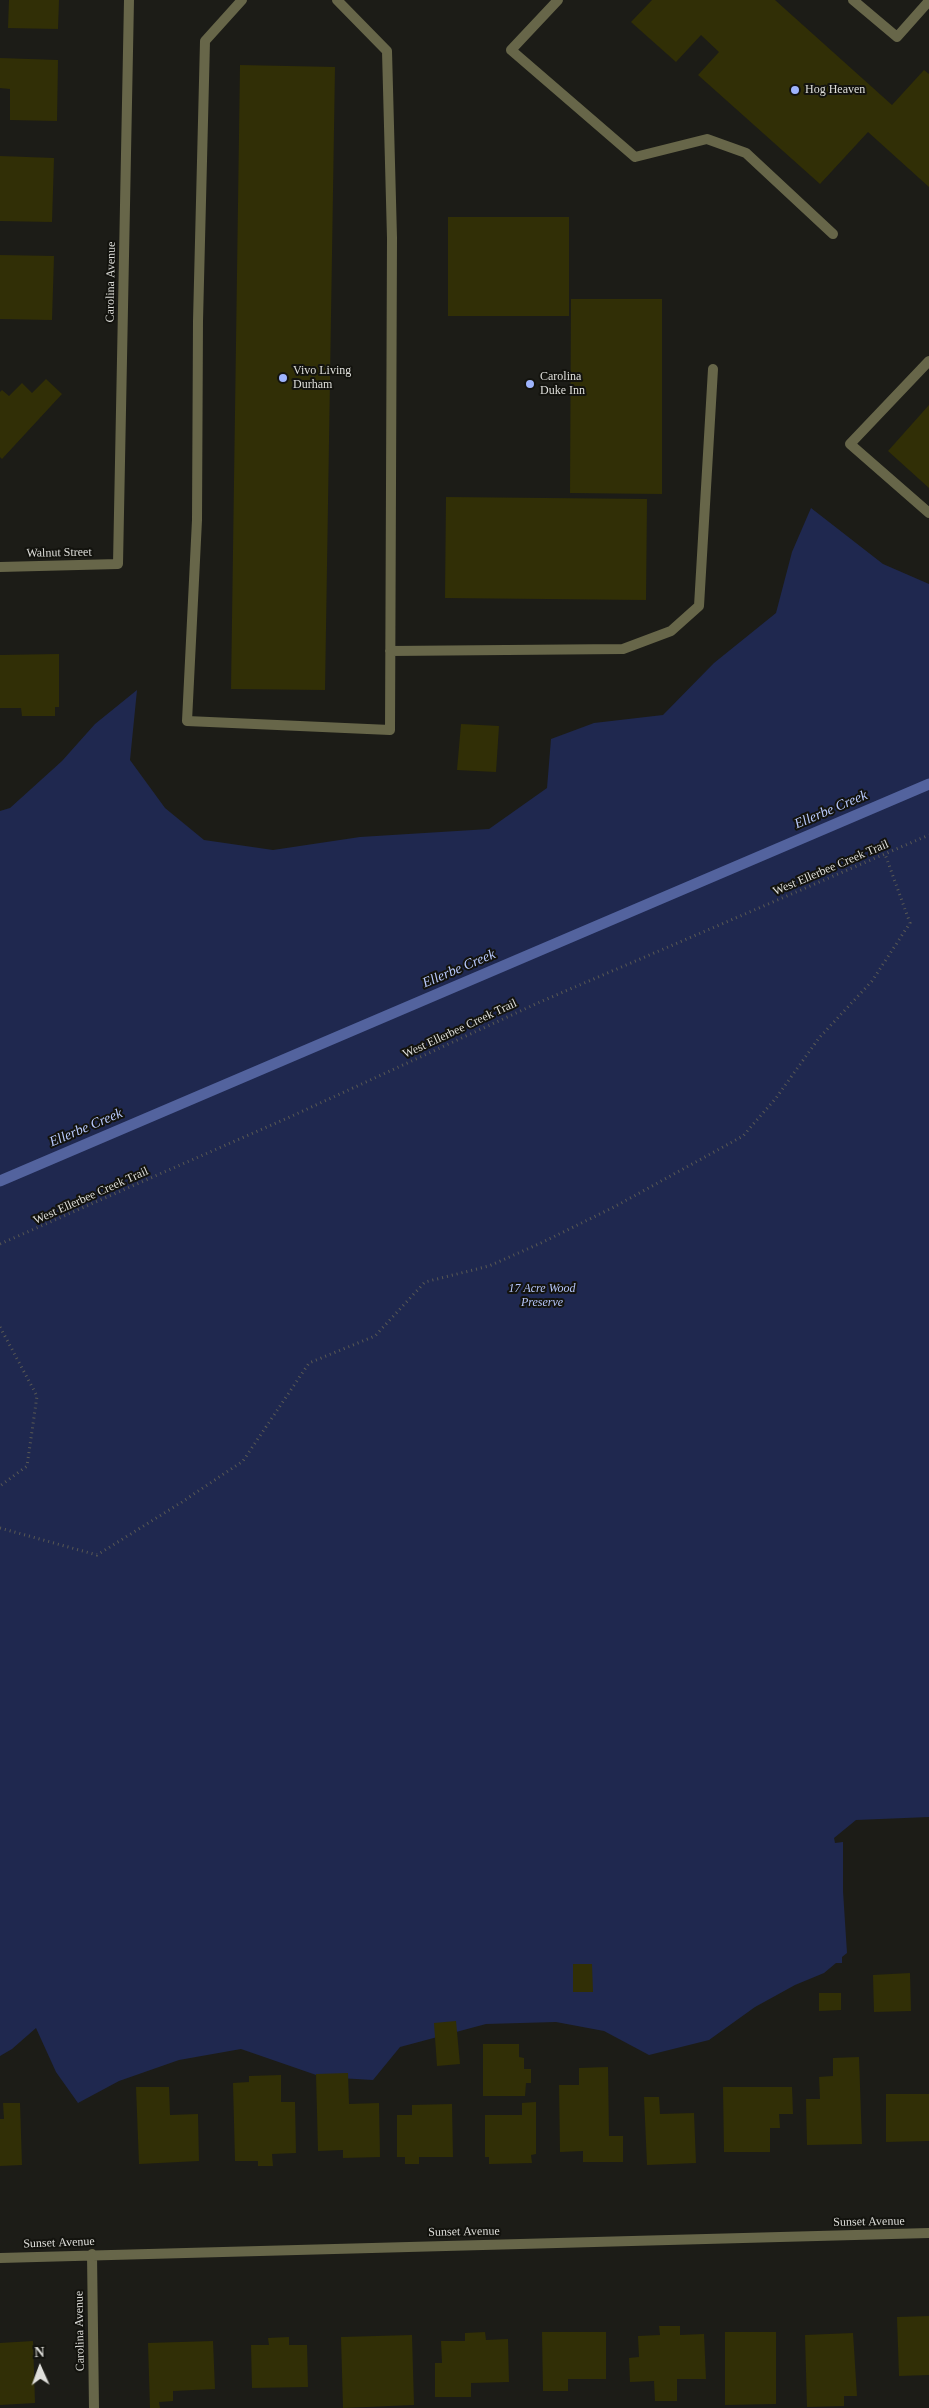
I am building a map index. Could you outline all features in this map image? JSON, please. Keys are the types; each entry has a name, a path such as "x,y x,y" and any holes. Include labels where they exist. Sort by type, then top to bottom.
{"street":[{"name":"Carolina Avenue","path":"118,564 129,0"},
{"path":"242,0 205,41 198,321 197,520 187,721 390,730 392,238 387,51 336,0"},
{"path":"558,0 511,50 635,157 707,139 746,153 833,234"},
{"path":"852,0 896,37 929,1"},
{"path":"929,361 850,444 929,513"},
{"path":"390,651 623,649 671,631 699,606 713,369"},
{"name":"Walnut Street","path":"0,567 118,564"},
{"name":"Sunset Avenue","path":"0,2258 92,2254 929,2233"},
{"name":"Carolina Avenue","path":"92,2254 94,2408"}],"path":[{"name":"West Ellerbee Creek Trail","path":"0,1244 292,1116 540,1002 929,835"},
{"path":"0,1528 98,1555 243,1461 309,1363 375,1336 425,1282 489,1266 541,1243 614,1208 743,1136 776,1098 819,1038 872,981 910,923 885,854"},
{"path":"0,1326 37,1396 27,1466 0,1486"}],"green space":[{"name":"17 Acre Wood Preserve","path":"811,508 883,564 929,584 929,1817 856,1820 834,1838 835,1843 843,1842 843,1891 847,1953 842,1957 842,1963 836,1963 824,1973 795,1985 755,2007 709,2040 649,2055 604,2031 556,2022 486,2024 400,2047 373,2080 322,2077 241,2049 179,2060 119,2081 78,2103 56,2072 36,2028 12,2049 0,2056 0,811 10,808 62,761 95,724 137,690 130,760 165,808 204,840 273,850 360,837 489,829 547,788 551,739 594,723 663,715 714,663 776,613 792,552"}],"building":[{"path":"9,0 59,0 58,29 8,28"},
{"name":"Hog Heaven","path":"652,0 775,0 892,105 924,70 929,74 929,187 868,132 820,184 698,75 719,52 701,35 676,62 631,22"},
{"path":"0,58 58,60 57,121 10,120 10,89 0,88"},
{"name":"Vivo Living Durham","path":"240,65 335,67 325,690 231,689"},
{"path":"0,156 54,158 52,222 0,221"},
{"path":"448,217 569,217 569,316 448,316"},
{"path":"0,255 54,256 52,320 0,319"},
{"path":"571,299 662,299 662,494 570,493"},
{"path":"46,379 62,394 2,459 0,457 0,392 2,390 9,396 22,383 32,393"},
{"path":"929,405 929,488 888,451"},
{"path":"446,497 647,499 646,600 445,598"},
{"path":"59,654 59,707 55,707 55,716 22,716 21,708 0,708 0,655"},
{"path":"461,724 499,726 496,772 457,770"},
{"path":"573,1964 592,1964 593,1992 573,1992"},
{"path":"910,1973 911,2011 874,2012 873,1975"},
{"path":"819,1993 841,1993 841,2010 819,2011"},
{"path":"456,2021 460,2064 437,2066 434,2023"},
{"path":"483,2044 519,2044 519,2057 524,2058 524,2069 531,2069 531,2083 526,2083 525,2096 483,2096"},
{"path":"859,2057 862,2144 807,2145 806,2099 820,2099 819,2077 833,2076 833,2058"},
{"path":"608,2067 609,2136 623,2136 623,2162 583,2162 583,2151 560,2152 559,2085 579,2085 579,2068"},
{"path":"348,2073 349,2104 379,2103 380,2157 343,2158 343,2150 318,2151 316,2074"},
{"path":"281,2075 281,2102 295,2102 296,2153 272,2154 273,2166 258,2166 258,2161 235,2161 233,2083 249,2082 249,2076"},
{"path":"136,2087 169,2087 170,2115 198,2114 199,2161 139,2164"},
{"path":"723,2087 792,2087 793,2114 779,2114 780,2128 770,2128 770,2152 724,2152"},
{"path":"886,2094 929,2094 929,2141 886,2142"},
{"path":"644,2097 659,2097 660,2114 694,2113 696,2163 647,2165"},
{"path":"536,2102 536,2154 531,2155 532,2163 489,2164 489,2157 485,2157 485,2115 522,2115 522,2103"},
{"path":"3,2103 20,2103 22,2165 0,2166 0,2119 4,2119"},
{"path":"452,2104 453,2157 419,2157 419,2164 405,2164 405,2157 397,2157 397,2115 412,2115 412,2105"},
{"path":"929,2316 929,2375 899,2376 897,2317"},
{"path":"659,2326 680,2326 680,2335 704,2334 706,2379 677,2379 677,2401 655,2401 654,2381 630,2382 629,2358 639,2357 638,2336 660,2335"},
{"path":"485,2332 486,2340 508,2339 509,2382 471,2383 471,2397 435,2397 435,2363 442,2363 441,2341 465,2341 465,2333"},
{"path":"542,2332 606,2332 606,2379 568,2379 568,2391 543,2391"},
{"path":"725,2332 776,2332 776,2404 725,2405"},
{"path":"853,2333 857,2396 844,2396 844,2406 807,2407 805,2335"},
{"path":"412,2335 414,2405 343,2408 341,2337"},
{"path":"289,2337 289,2345 307,2345 308,2387 252,2388 251,2345 269,2345 268,2338"},
{"path":"33,2341 35,2403 0,2405 0,2343"},
{"path":"213,2341 215,2389 173,2391 173,2401 159,2402 160,2408 150,2408 148,2343"}],"waterway":[{"name":"Ellerbe Creek","path":"0,1181 929,784"}],"place":[{"name":"Hog Heaven","path":"795,90"},
{"name":"Vivo Living Durham","path":"283,378"},
{"name":"Carolina Duke Inn","path":"530,384"}]}
